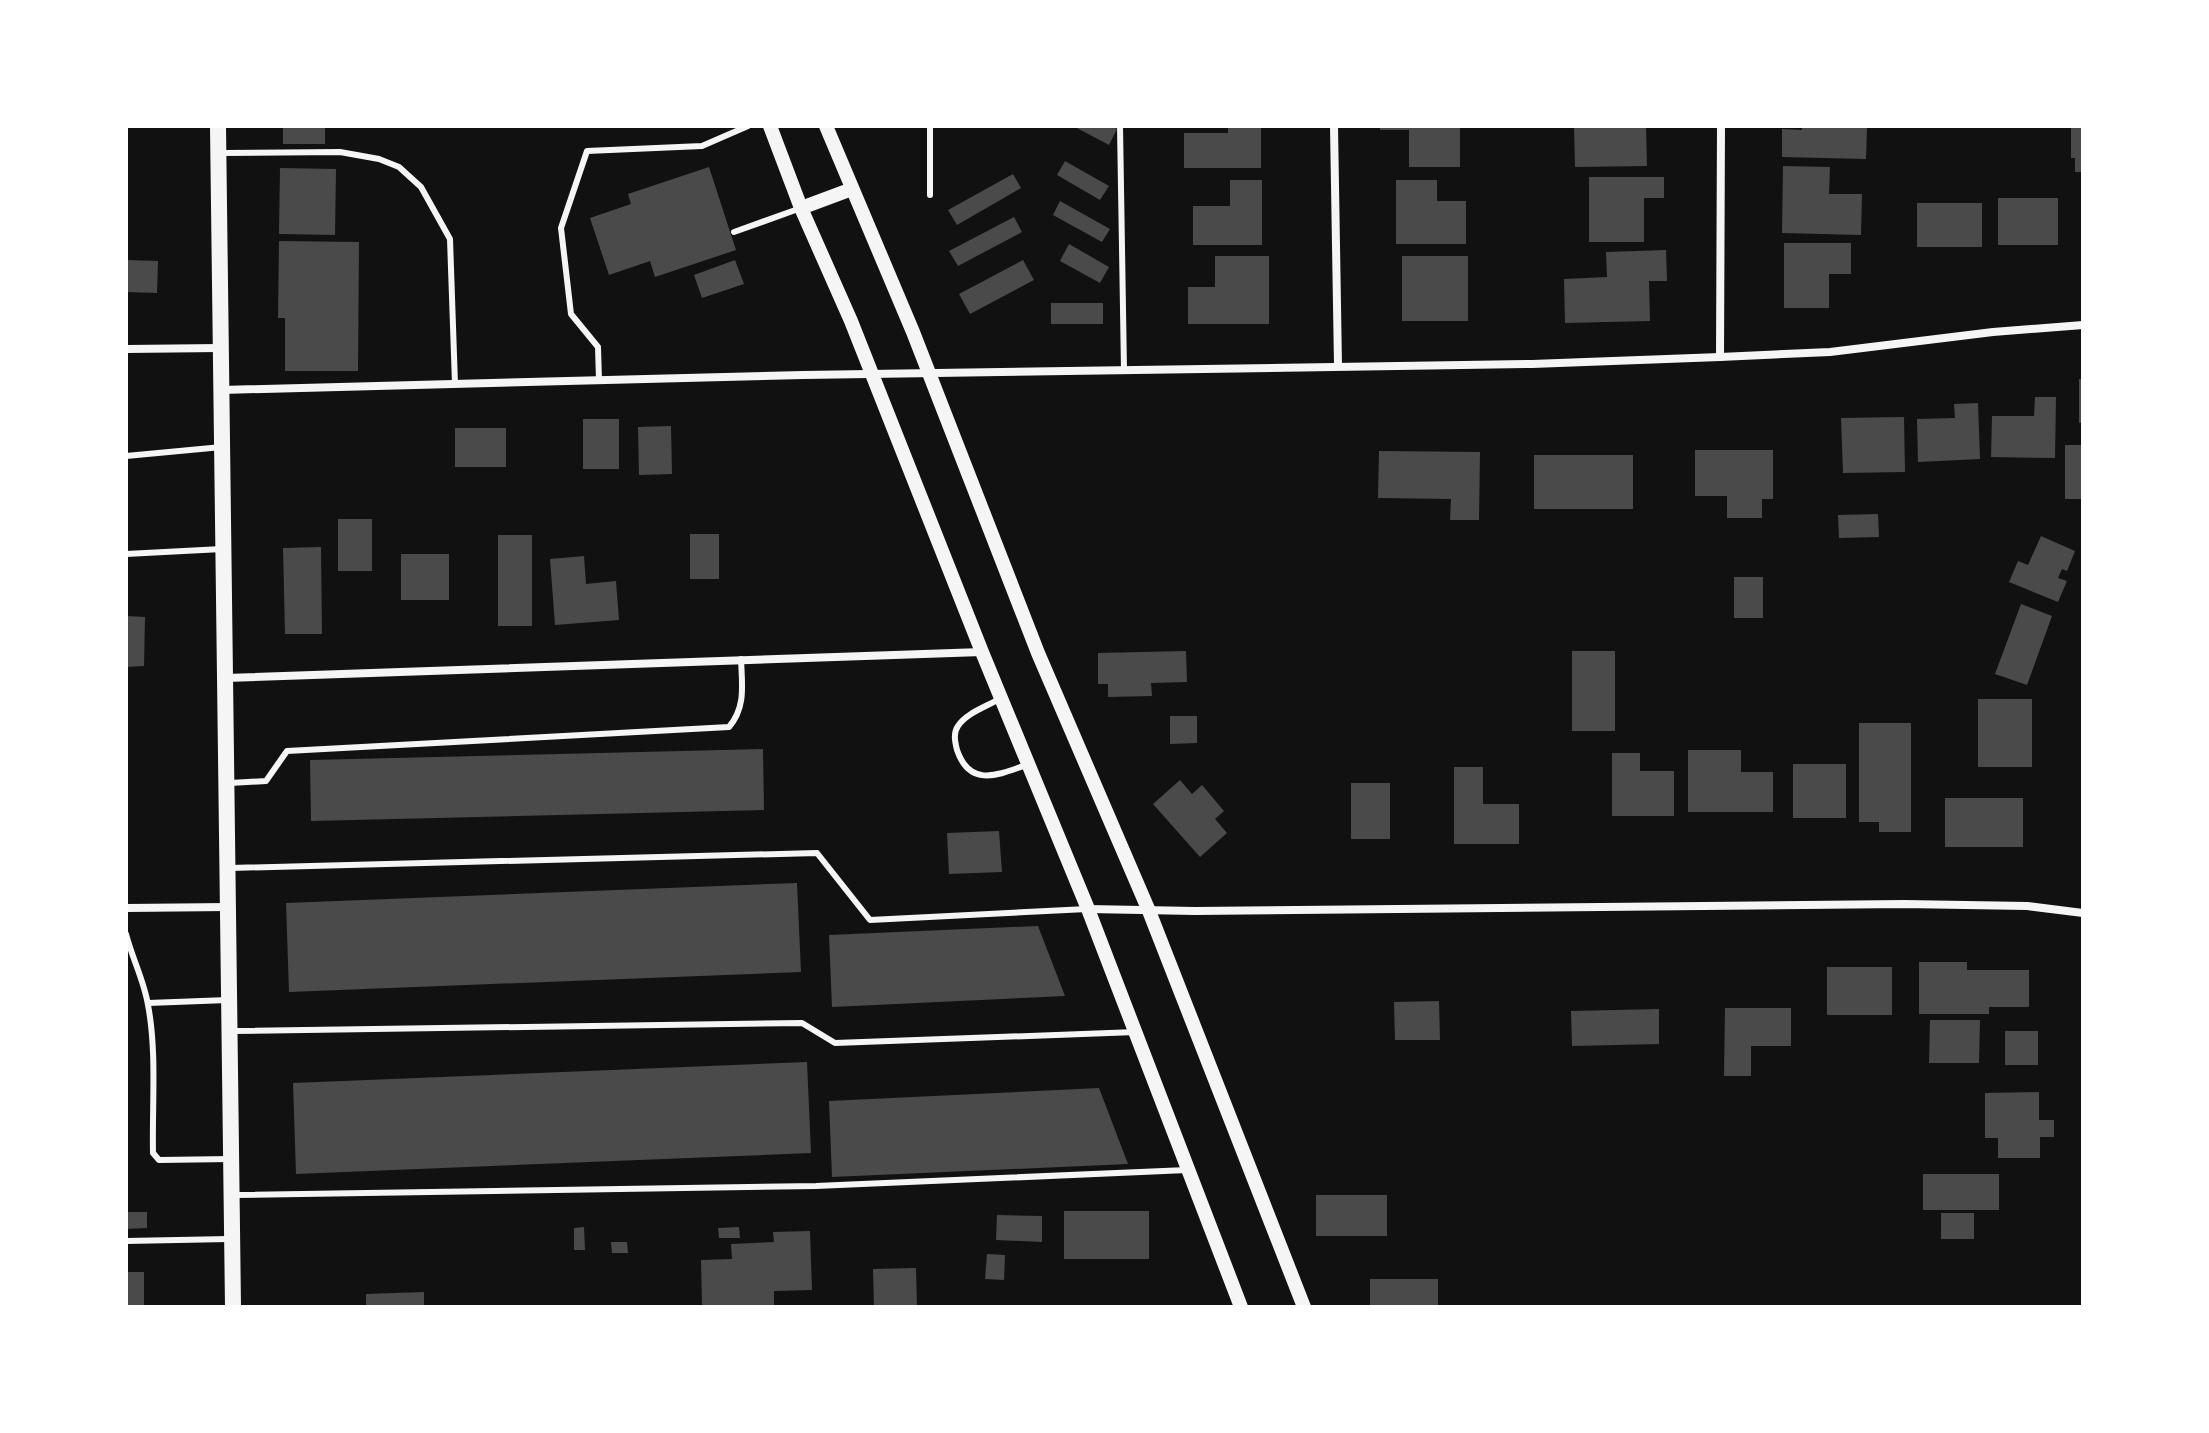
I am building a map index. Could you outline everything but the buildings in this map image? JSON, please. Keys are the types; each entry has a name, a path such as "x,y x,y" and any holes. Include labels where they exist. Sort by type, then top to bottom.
{"main road":[{"path":"218,126 233,1307"}],"street":[{"path":"770,126 1088,909 1241,1307"},
{"path":"826,126 929,373 1031,638 1149,911 1304,1307"},
{"path":"1334,126 1338,365"},
{"path":"1720,357 1721,126"},
{"path":"801,208 852,189"},
{"path":"221,390 872,374 1532,364 1830,352 1993,332 2083,325"},
{"path":"126,349 220,348"},
{"path":"225,678 982,652"},
{"path":"1088,909 1904,904 2027,906 2083,913"},
{"path":"126,908 228,907"}],"lane":[{"path":"599,380 598,347 571,314 561,228 587,151 702,146 748,126"},
{"path":"930,126 930,195"},
{"path":"1120,126 1124,370"},
{"path":"218,153 340,152 379,159 399,167 421,187 450,239 455,384"},
{"path":"734,232 801,208"},
{"path":"126,456 222,447"},
{"path":"126,554 223,549"},
{"path":"226,783 266,781 287,751 729,727 740,714 741,659"},
{"path":"1001,698 966,718 957,727 954,738 958,752 965,766 977,775 994,777 1028,764"},
{"path":"227,868 817,853 870,920 1088,909"},
{"path":"126,934 132,961 148,1003 151,1024 153,1153 159,1160 231,1159"},
{"path":"148,1003 229,1000"},
{"path":"229,1031 802,1023 835,1043 1136,1032"},
{"path":"231,1195 816,1186 1189,1170"},
{"path":"126,1241 232,1239"}]}
